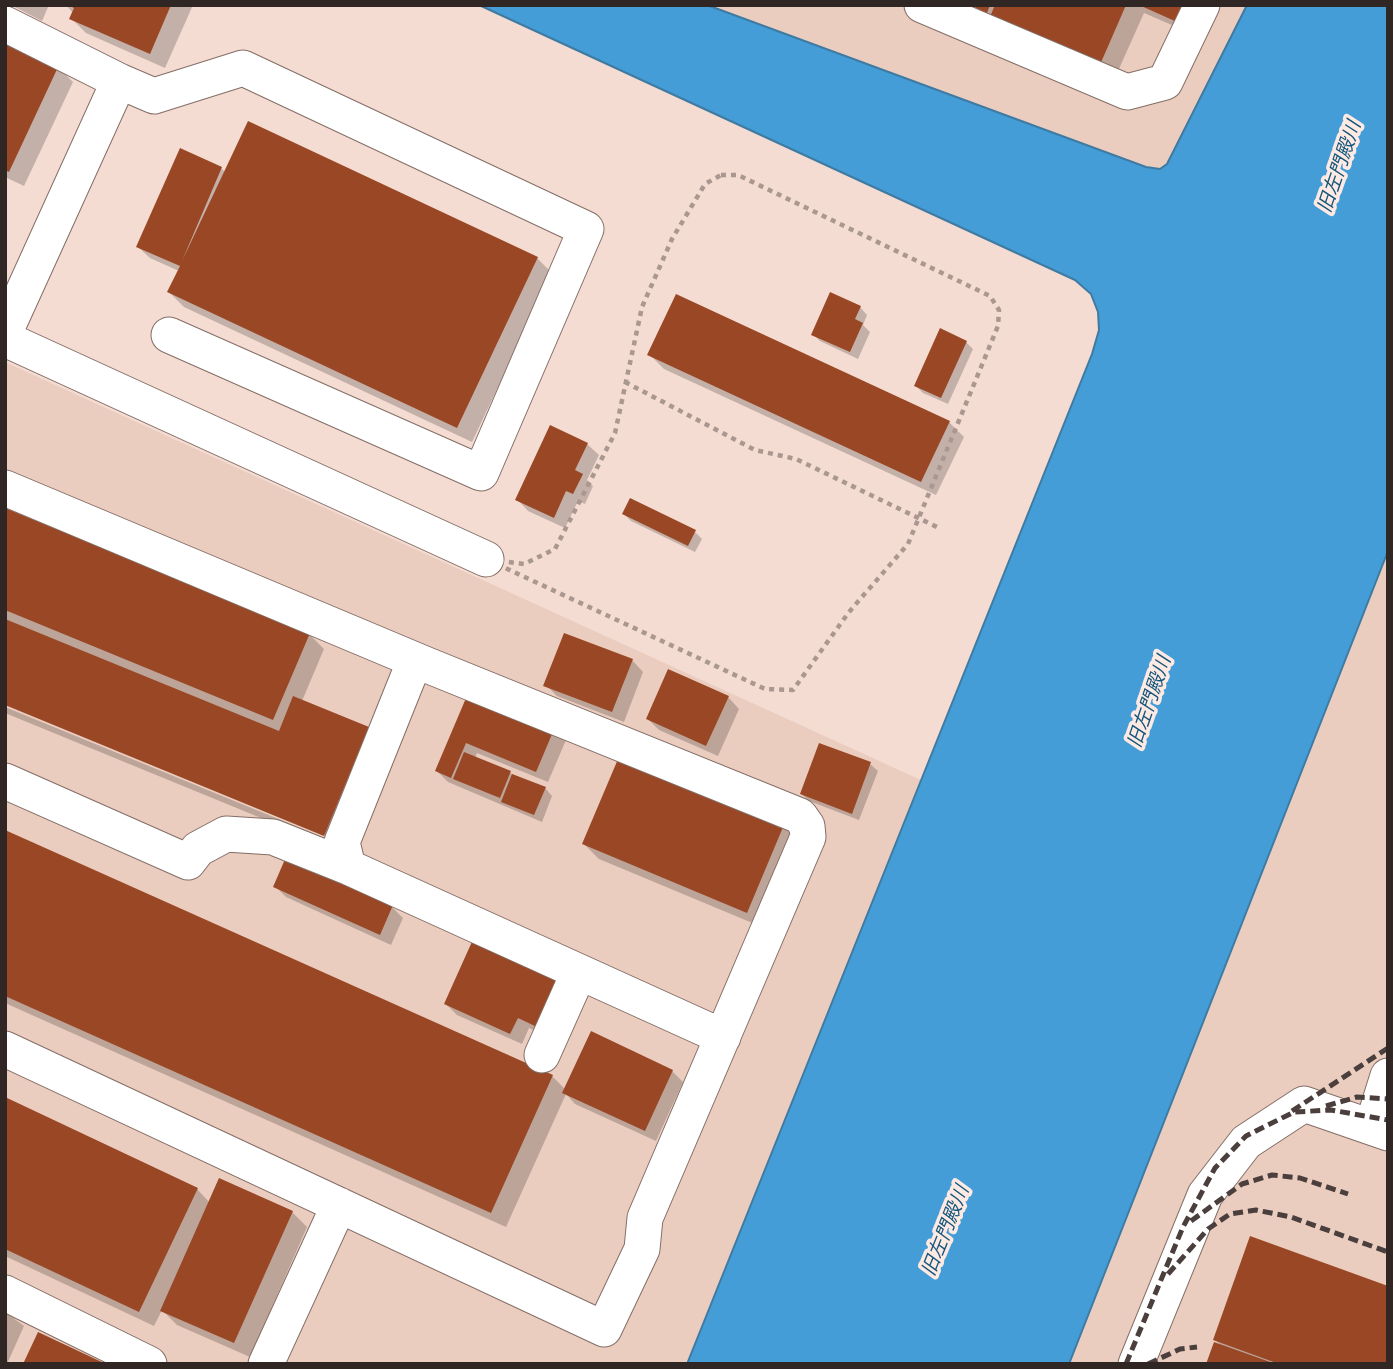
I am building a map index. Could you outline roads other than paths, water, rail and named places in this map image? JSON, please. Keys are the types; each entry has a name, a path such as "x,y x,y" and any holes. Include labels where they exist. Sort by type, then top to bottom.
{"street":[{"path":"922,5 1127,92 1165,82 1202,5"},
{"path":"5,24 154,96 243,68 586,229 481,473 169,335"},
{"path":"5,332 119,80"},
{"path":"5,339 485,559"},
{"path":"5,488 415,660 800,816 807,826 808,837 645,1218 642,1249 604,1329 5,1049"},
{"path":"348,867 342,842 415,660"},
{"path":"5,781 188,862 198,849 226,834 273,837 348,867 723,1037"},
{"path":"542,1055 579,972"},
{"path":"1136,1364 1205,1195 1246,1142 1304,1104 1380,1130 1388,1076"},
{"path":"266,1364 339,1205"},
{"path":"5,1293 149,1364"}],"water":[{"name":"旧左門殿川","path":"479,5 707,5 1146,167 1160,169 1167,164 1247,5 1388,5 1388,551 1069,1364 687,1364 1092,354 1099,330 1098,312 1091,294 1075,280"}],"railway":[{"path":"1292,1111 1388,1048"},
{"path":"1326,1106 1357,1097 1388,1099"},
{"path":"1126,1364 1183,1227 1215,1168 1246,1136 1294,1112 1331,1110 1388,1120"},
{"path":"1191,1221 1242,1184 1272,1175 1300,1178 1348,1194"},
{"path":"1168,1274 1208,1229 1230,1214 1256,1210 1291,1217 1388,1252"},
{"path":"1148,1364 1180,1349 1197,1347"}]}
